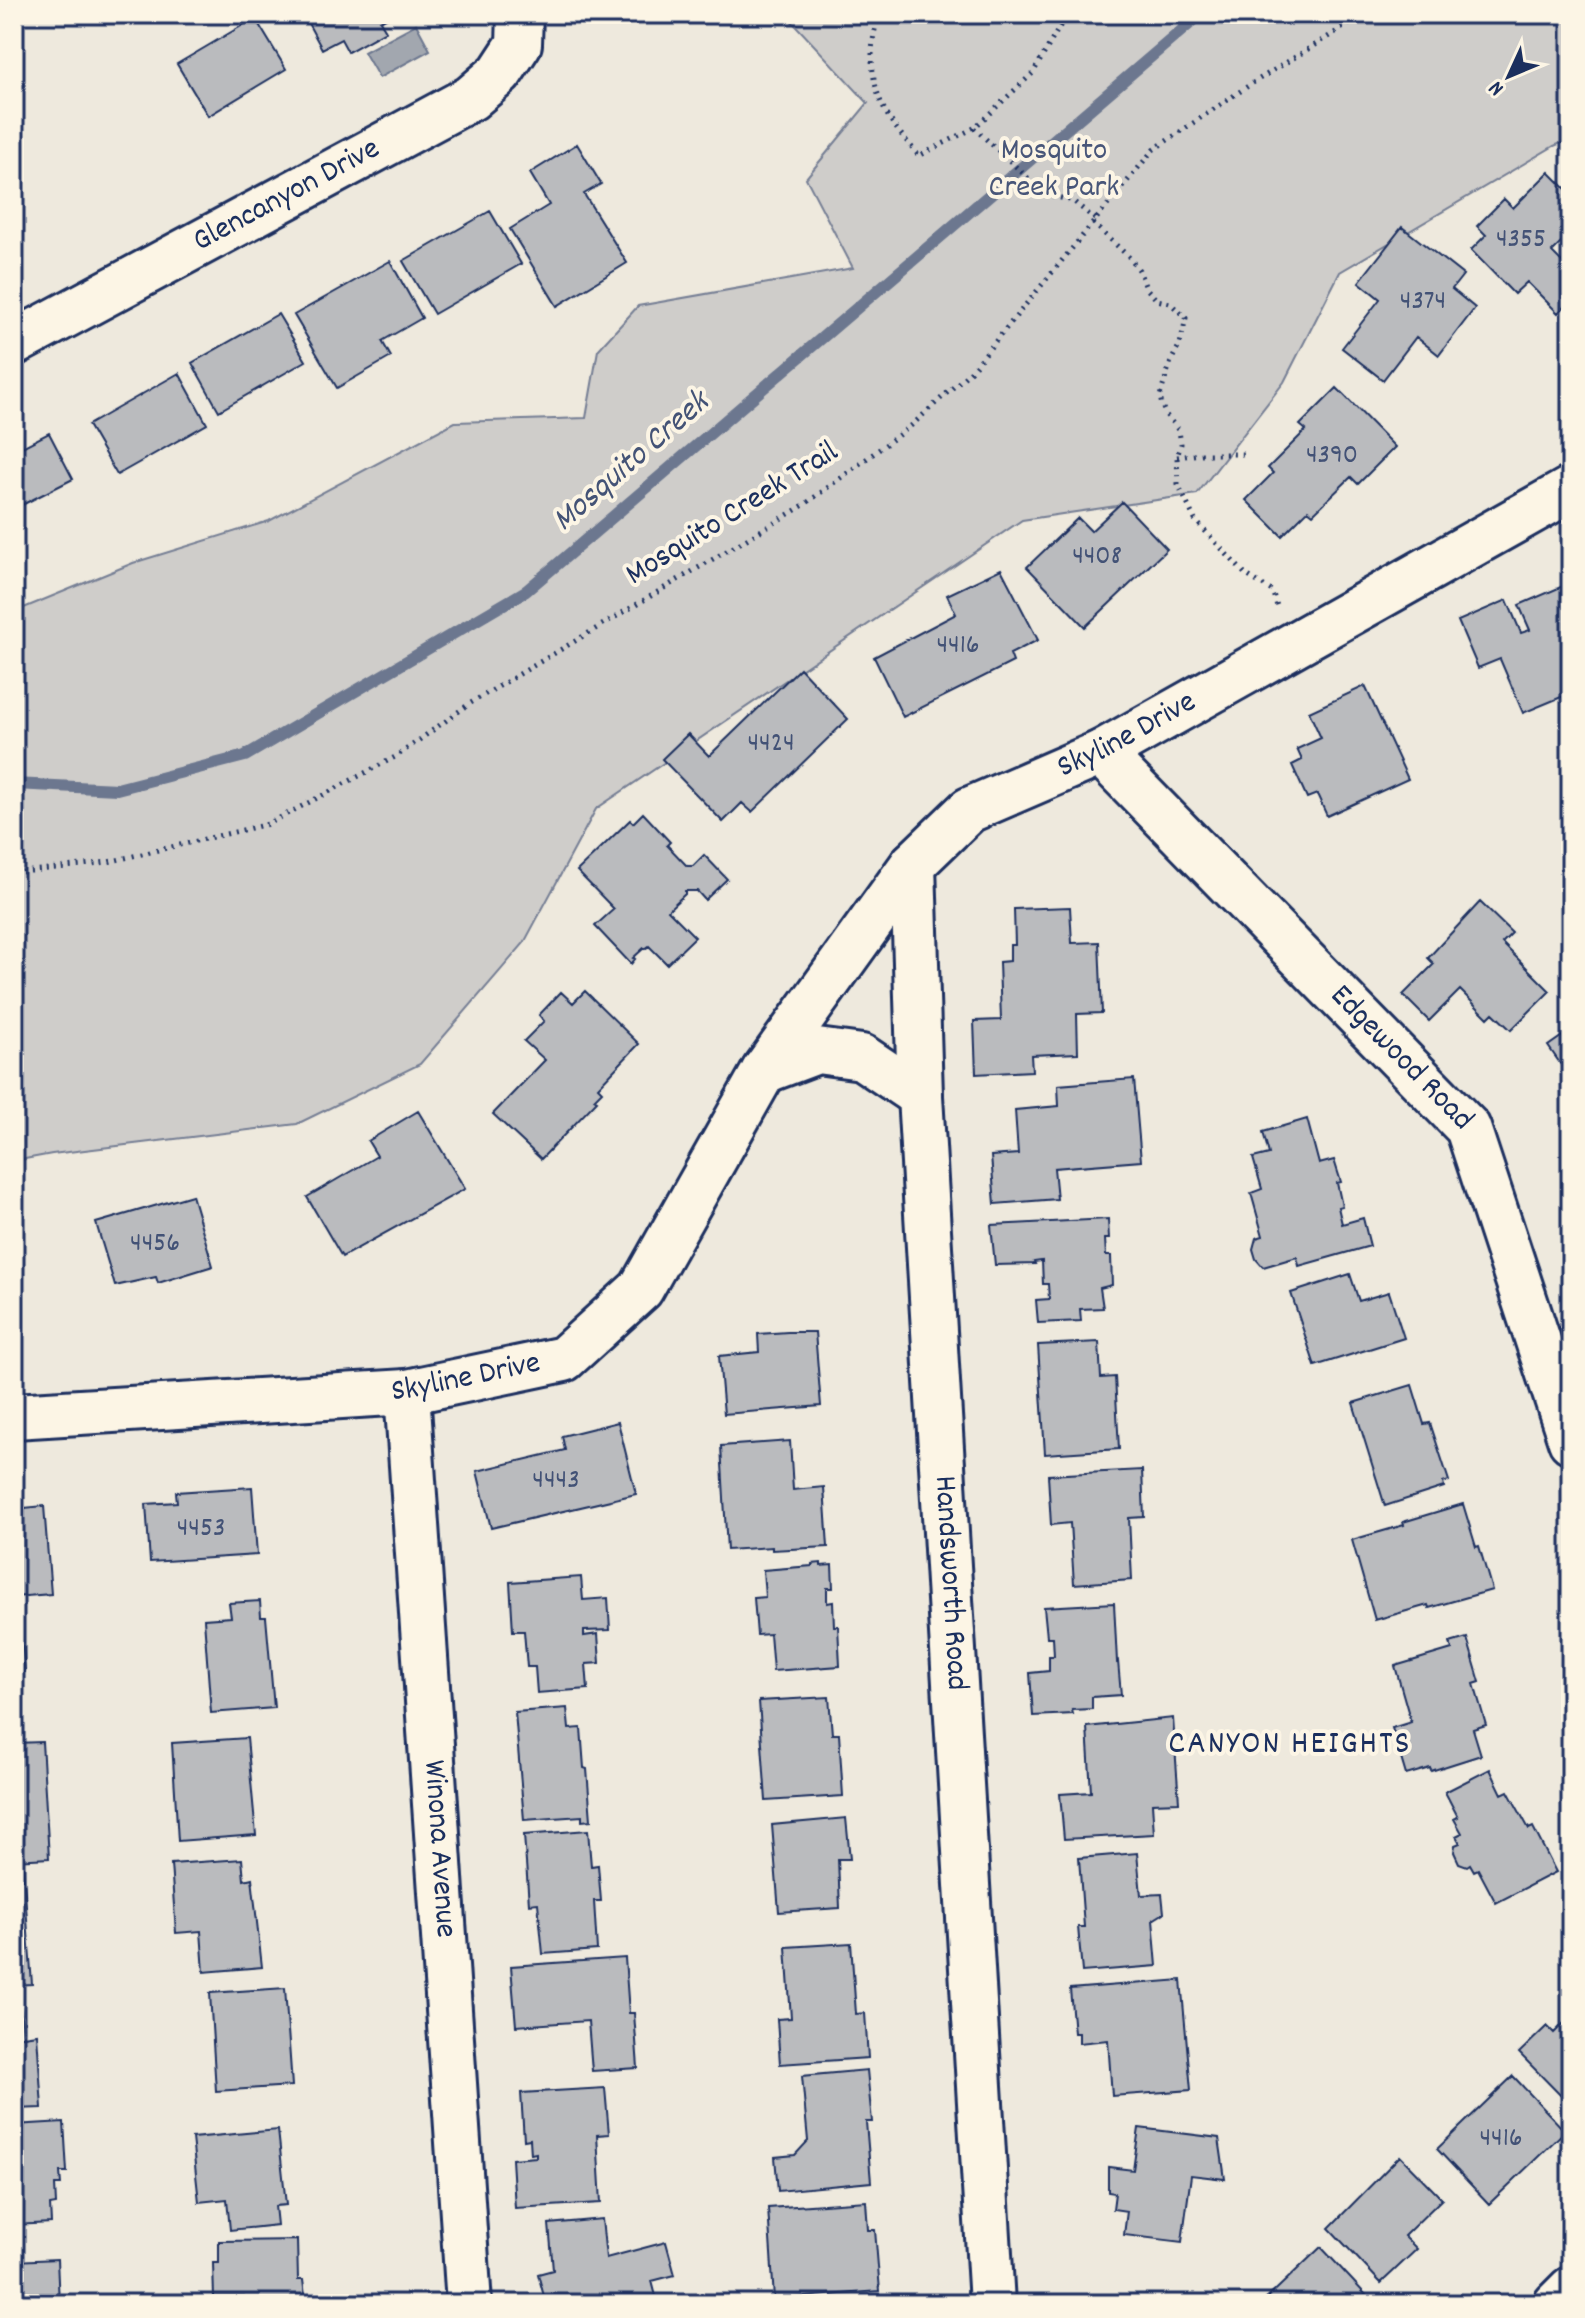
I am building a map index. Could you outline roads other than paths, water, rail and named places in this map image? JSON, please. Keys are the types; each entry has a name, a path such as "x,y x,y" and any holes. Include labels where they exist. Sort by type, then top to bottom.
{"street":[{"name":"Glencanyon Drive","path":"14,343 471,98 500,73 519,44 520,14"},
{"name":"Skyline Drive","path":"14,1416 407,1392 564,1359 641,1289 764,1071 913,864 969,810 1101,753 1571,489"},
{"name":"Edgewood Road","path":"1101,753 1468,1128 1571,1441"},
{"name":"Handsworth Road","path":"913,864 920,1096 992,2304"},
{"path":"764,1071 817,1051 862,1057 920,1096"},
{"name":"Winona Avenue","path":"407,1392 469,2304"},
{"path":"1556,2304 1571,2289"}],"waterway":[{"name":"Mosquito Creek","path":"14,784 117,789 245,756 526,591 1201,14"}],"district":[{"name":"CANYON HEIGHTS","path":"1290,1745"}],"park label":[{"name":"Mosquito Creek Park","path":"1054,170"}]}
